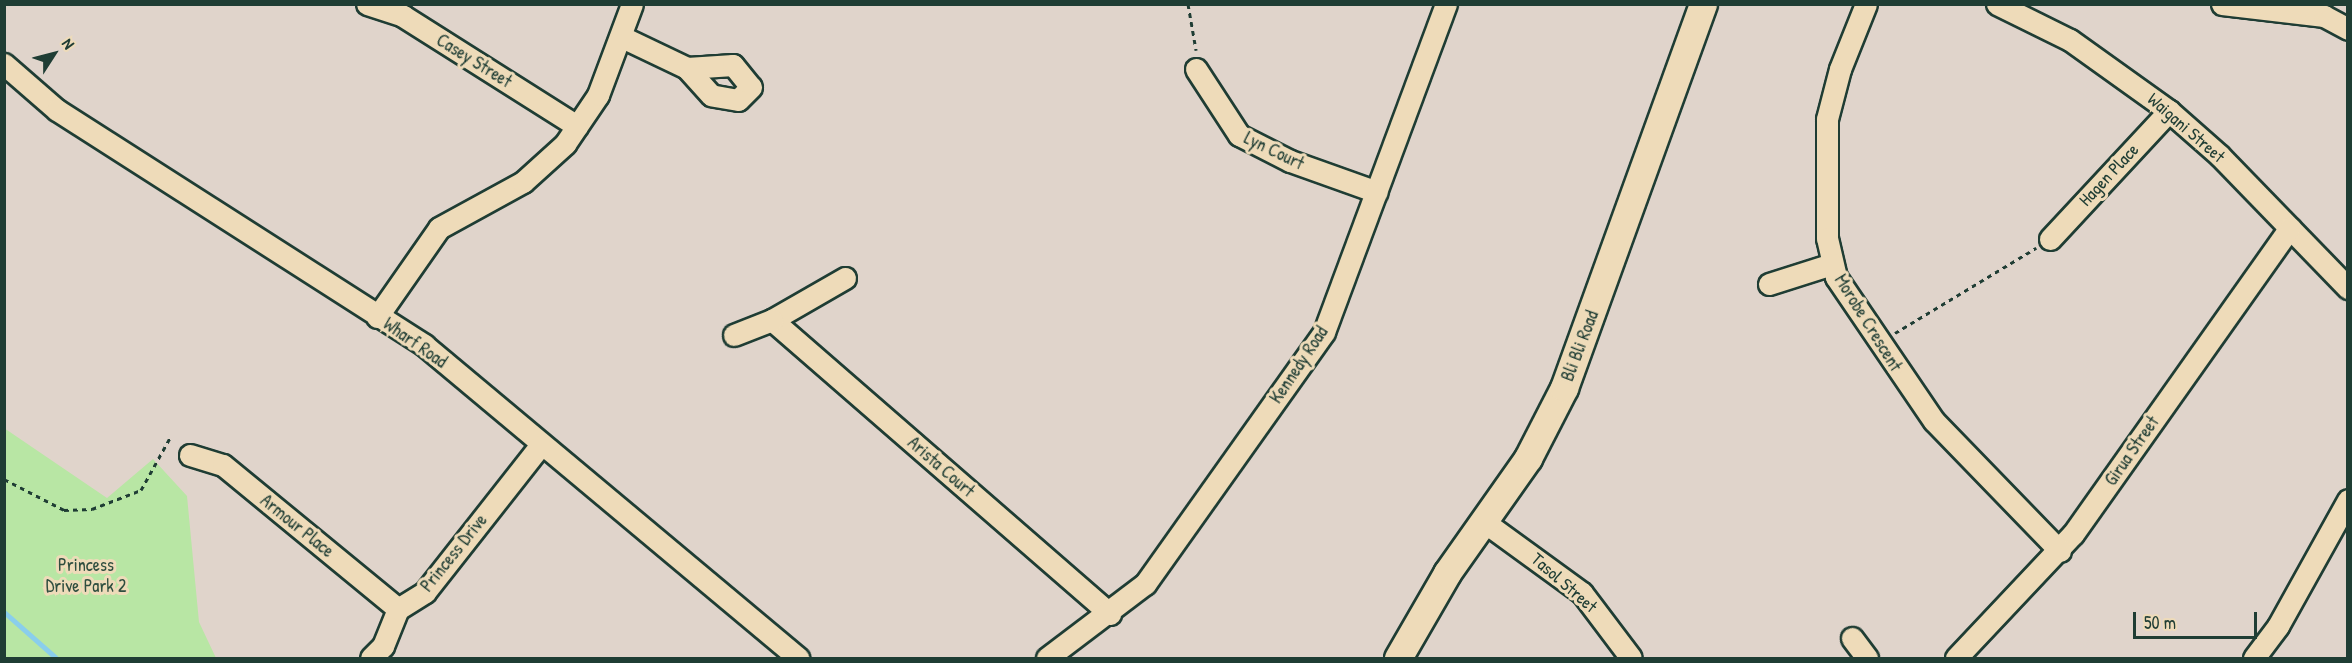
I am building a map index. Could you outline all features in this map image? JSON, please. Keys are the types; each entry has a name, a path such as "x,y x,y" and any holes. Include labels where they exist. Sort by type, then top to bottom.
{"main road":[{"name":"Bli Bli Road","path":"1398,658 1424,608 1528,458 1564,388 1703,4"}],"street":[{"name":"Casey Street","path":"367,4 403,16 577,126"},
{"path":"377,317 439,228 524,182 577,126 598,95 622,37 632,4"},
{"name":"Kennedy Road","path":"1047,658 1110,614 1144,584 1324,332 1446,4"},
{"name":"Morobe Crescent","path":"1866,4 1840,69 1827,119 1827,238 1832,264 1878,342 1934,421 2060,551"},
{"name":"Waigani Street","path":"1997,4 2070,40 2169,111 2290,228 2348,288"},
{"path":"2223,5 2324,16 2348,29"},
{"path":"622,37 687,68"},
{"name":"Wharf Road","path":"4,64 57,110 424,345 540,446 798,658"},
{"name":"Lyn Court","path":"1196,69 1239,135 1290,161 1377,192"},
{"name":"Hagen Place","path":"2050,239 2169,111"},
{"name":"Girua Street","path":"1956,658 2060,551 2290,228"},
{"path":"1769,284 1832,264"},
{"path":"734,335 772,320 845,278"},
{"name":"Arista Court","path":"772,320 1110,614"},
{"name":"Princess Drive","path":"398,609 425,592 540,446"},
{"name":"Armour Place","path":"190,455 223,465 398,609"},
{"path":"2254,658 2348,500"},
{"name":"Tasol Street","path":"1483,521 1582,593 1631,658"},
{"path":"371,658 383,646 398,609"},
{"path":"1852,638 1867,658"}],"path":[{"path":"1188,4 1196,69"},
{"path":"1878,342 2050,239"},
{"path":"4,479 64,510 92,509 141,490 151,479 157,455 171,436"}],"green space":[{"name":"Princess Drive Park 2","path":"4,428 107,498 153,459 187,496 199,622 216,658 5,658"}],"waterway":[{"path":"4,612 56,658"}]}
